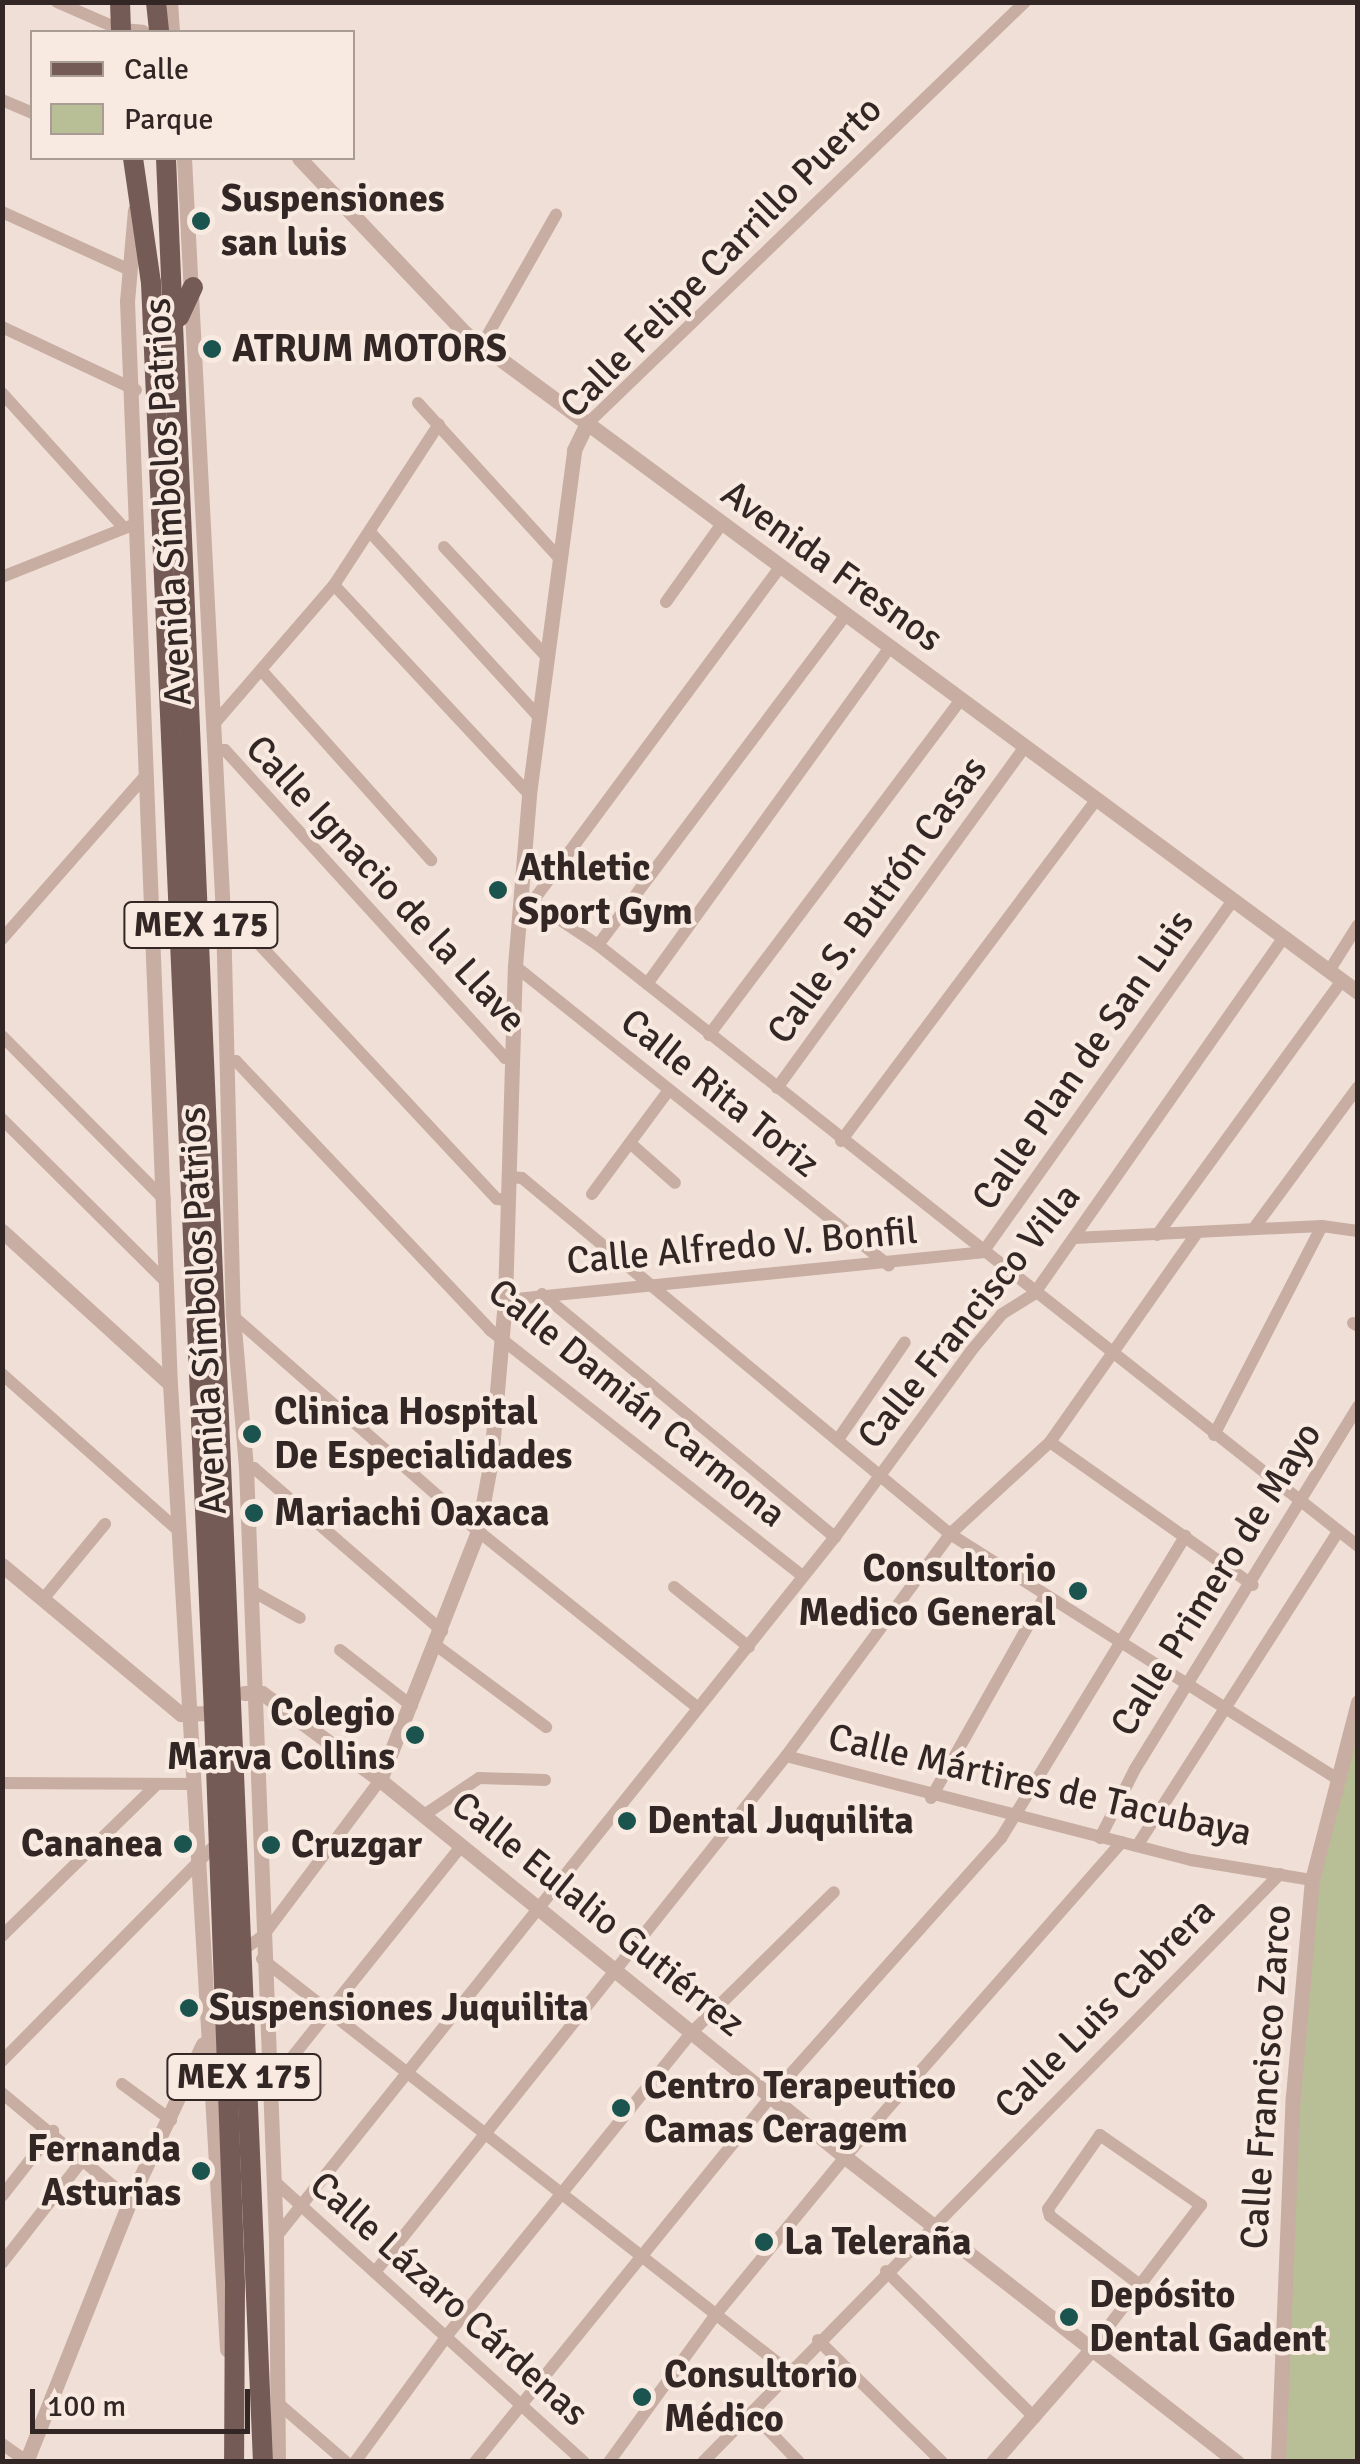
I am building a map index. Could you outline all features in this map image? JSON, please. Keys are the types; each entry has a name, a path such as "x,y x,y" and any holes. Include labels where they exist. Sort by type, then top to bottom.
{"main road":[{"path":"120,2 127,30"},
{"path":"156,2 159,30"},
{"name":"Avenida Símbolos Patrios","path":"133,160 152,303 214,1713 235,2283 231,2376 234,2462"},
{"name":"Avenida Símbolos Patrios","path":"166,160 242,1693 233,1826 262,2462"},
{"path":"176,323 193,286"}],"street":[{"path":"57,2 123,30"},
{"path":"170,2 172,30"},
{"name":"Calle Felipe Carrillo Puerto","path":"380,1780 440,1639 478,1531 506,1300 515,966 528,898 529,794 574,450 586,426 1026,2"},
{"path":"2,100 30,113"},
{"name":"Avenida Símbolos Patrios","path":"184,160 223,915 233,1316 246,1468 250,1590 242,1693 263,1936 276,2237 278,2462"},
{"name":"Avenida Fresnos","path":"302,160 482,345 844,617 1358,992"},
{"name":"Avenida Símbolos Patrios","path":"137,182 130,270 136,390 132,526 147,774 170,1384 188,1648 194,1865 218,2284 231,2376"},
{"path":"2,212 130,270"},
{"path":"482,345 556,215"},
{"path":"2,327 136,390"},
{"path":"2,393 132,526 2,577"},
{"path":"418,403 558,558"},
{"path":"214,724 334,585 439,424"},
{"path":"666,602 721,524"},
{"path":"370,532 539,718"},
{"path":"444,547 546,656"},
{"path":"780,568 528,898 647,984 1113,1358 1358,1546"},
{"path":"334,585 529,794"},
{"path":"598,946 844,617"},
{"path":"647,984 889,648"},
{"path":"262,671 431,860"},
{"path":"709,1035 960,700"},
{"name":"Calle S. Butrón Casas","path":"777,1088 1025,747"},
{"name":"Calle Ignacio de la Llave","path":"216,750 225,750 505,1058 513,1059"},
{"path":"2,938 147,774"},
{"path":"842,1141 1095,801"},
{"name":"Calle Plan de San Luis","path":"983,1252 1232,902"},
{"path":"223,915 232,915 497,1199 508,1200"},
{"path":"1156,1235 1336,975 1358,925"},
{"name":"Calle Francisco Villa","path":"276,2237 835,1537 1002,1314 1034,1294 1283,939"},
{"name":"Calle Rita Toriz","path":"515,966 889,1266"},
{"path":"2,1036 165,1200"},
{"name":"Calle Damián Carmona","path":"228,1061 236,1061 490,1330 503,1334 803,1576"},
{"path":"1254,1228 1358,1087"},
{"path":"592,1194 669,1090"},
{"path":"2,1119 167,1283"},
{"path":"630,1143 675,1183"},
{"path":"510,1177 522,1178 950,1534 1334,1777"},
{"path":"1074,1238 1322,1226 1358,1230"},
{"path":"1214,1435 1322,1226"},
{"path":"2,1231 170,1384"},
{"path":"375,2272 786,1756 950,1534 1050,1442 1113,1358 1196,1234"},
{"name":"Calle Alfredo V. Bonfil","path":"506,1300 646,1283 889,1266 983,1252"},
{"path":"542,1294 835,1537"},
{"path":"233,1316 478,1531 698,1708"},
{"path":"839,1438 905,1342"},
{"path":"2,1374 179,1531"},
{"name":"Calle Primero de Mayo","path":"1100,1838 1135,1769 1253,1585 1358,1406"},
{"path":"1050,1442 1253,1585"},
{"path":"246,1468 254,1468 440,1639 546,1727"},
{"path":"44,1598 105,1524"},
{"path":"1136,1846 1338,1532"},
{"path":"475,2462 771,2096 1020,1812 1185,1536"},
{"path":"2,1565 190,1715 214,1713 242,1693"},
{"path":"674,1587 748,1646"},
{"path":"250,1590 300,1618"},
{"path":"931,1798 1045,1596"},
{"path":"188,1648 210,1646"},
{"path":"340,1650 412,1706"},
{"name":"Calle Eulalio Gutiérrez","path":"242,1693 262,1693 424,1814 690,2034 1090,2351 1237,2462"},
{"name":"Calle Francisco Zarco","path":"1278,2462 1294,2096 1312,1880 1334,1777 1358,1702"},
{"name":"Calle Mártires de Tacubaya","path":"786,1756 931,1798 1020,1812 1100,1838 1312,1880"},
{"path":"424,1814 479,1778 546,1780"},
{"path":"238,1954 263,1936 380,1780"},
{"path":"2,1783 192,1784"},
{"path":"2,1936 156,1786"},
{"path":"2,2061 233,1826"},
{"path":"609,2462 717,2313 845,2157 1122,1842"},
{"path":"269,2086 333,2011 461,1846"},
{"name":"Calle Luis Cabrera","path":"703,2462 753,2414 787,2370 1280,1874"},
{"path":"355,2462 449,2333 690,2034 834,1892"},
{"path":"261,1958 411,2070 486,2134 566,2191 787,2370"},
{"path":"2,2444 26,2461 130,2200 171,2120 224,1994"},
{"path":"122,2084 171,2120"},
{"path":"2,2093 53,2131 130,2200"},
{"path":"2,2196 53,2131"},
{"path":"993,2462 1090,2351 1201,2206 1100,2135 1048,2209 1140,2285"},
{"path":"2,2264 84,2158"},
{"name":"Calle Lázaro Cárdenas","path":"274,2181 300,2208 449,2333 584,2462"},
{"path":"886,2271 1035,2418"},
{"path":"818,2340 942,2462"},
{"path":"278,2404 346,2462"},
{"path":"753,2414 799,2462"}],"green space":[{"path":"1357,1715 1357,2461 1278,2462 1312,1880"}],"place":[{"name":"Suspensiones san luis","path":"201,221"},
{"name":"ATRUM MOTORS","path":"212,349"},
{"name":"Athletic Sport Gym","path":"498,890"},
{"name":"Clinica Hospital De Especialidades","path":"252,1434"},
{"name":"Mariachi Oaxaca","path":"254,1513"},
{"name":"Consultorio Medico General","path":"1078,1591"},
{"name":"Colegio Marva Collins","path":"415,1735"},
{"name":"Dental Juquilita","path":"627,1821"},
{"name":"Cananea","path":"183,1844"},
{"name":"Cruzgar","path":"271,1845"},
{"name":"Suspensiones Juquilita","path":"189,2008"},
{"name":"Centro Terapeutico Camas Ceragem","path":"621,2108"},
{"name":"Fernanda Asturias","path":"201,2171"},
{"name":"La Teleraña","path":"764,2242"},
{"name":"Depósito Dental Gadent","path":"1069,2317"},
{"name":"Consultorio Médico","path":"642,2397"}]}
